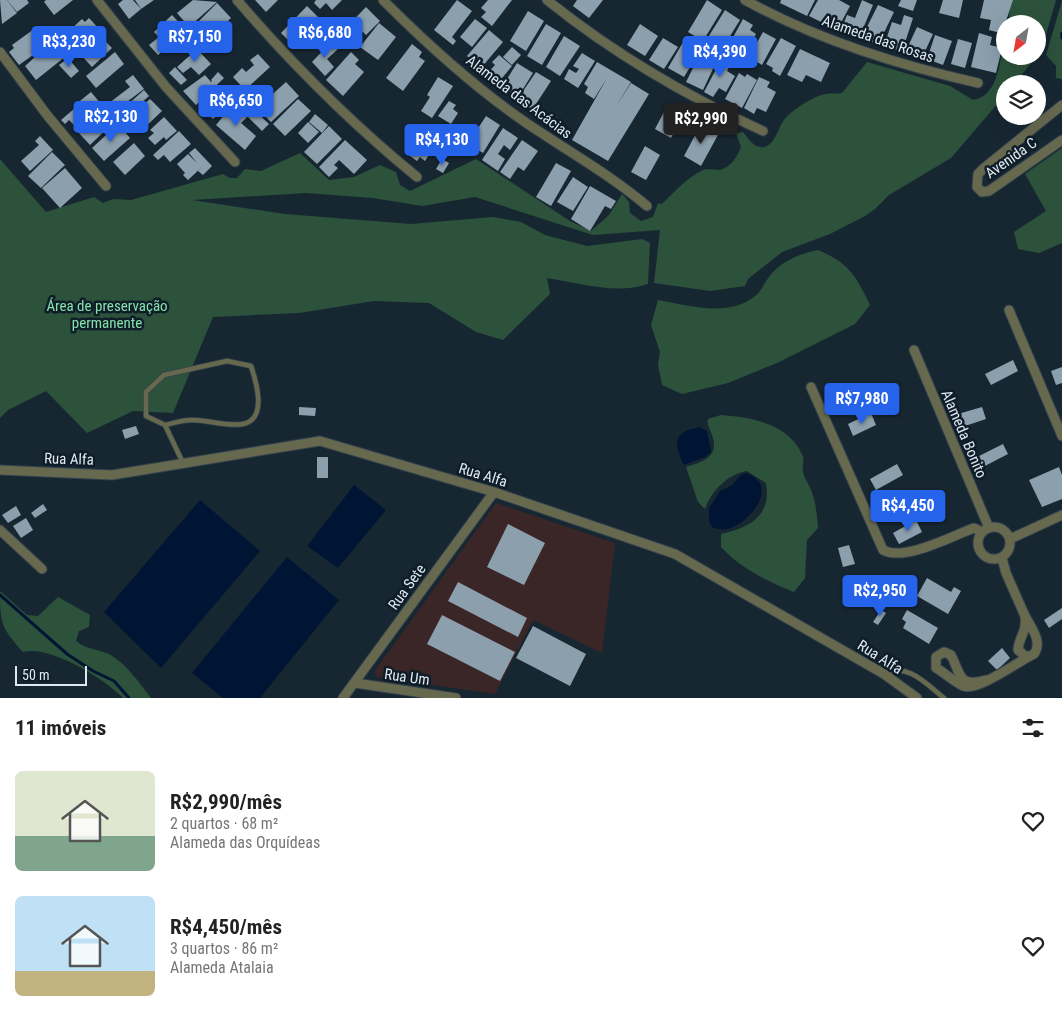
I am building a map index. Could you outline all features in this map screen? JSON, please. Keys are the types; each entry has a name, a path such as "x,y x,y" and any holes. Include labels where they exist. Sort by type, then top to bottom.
{"street":[{"path":"97,0 166,87 235,162"},
{"path":"237,0 336,106 417,177"},
{"name":"Alameda das Acácias","path":"383,0 418,35 470,80 520,118 612,177 647,206"},
{"path":"547,0 639,66 715,108 763,131"},
{"name":"Alameda das Rosas","path":"745,0 795,24 852,47 928,72 978,83"},
{"path":"0,52 53,123 106,186"},
{"name":"Avenida C","path":"1062,105 984,168 978,174 977,187 982,192 989,191 1062,140"},
{"path":"1009,310 1062,436"},
{"name":"Alameda Bonito","path":"914,350 986,530"},
{"path":"811,387 883,550 889,554 908,553 974,528 986,530 1000,528 1010,539 1010,550 1002,558 987,558 980,551 978,541 986,530"},
{"name":"Rua Alfa","path":"0,470 112,475 320,441 494,492 675,554 884,674 916,698"},
{"name":"Rua Sete","path":"343,698 494,492"},
{"path":"1010,539 1062,514"},
{"path":"0,530 42,569"},
{"path":"986,680 972,683 966,682 957,672 953,659 948,653 940,653 934,660 936,668 963,686 974,686 1011,669 1037,650 1037,641 1006,573 1002,558"},
{"path":"1011,669 1016,660 1019,643 1026,628 1025,616"},
{"path":"1018,650 1025,656 1030,656"},
{"name":"Rua Um","path":"354,683 456,698"}],"lane":[{"path":"165,425 190,420 243,424 251,419 258,409 258,387 251,366 228,361 164,375 146,392 146,416 165,425 183,463"},
{"path":"884,674 893,669 906,670 944,698"}],"shaded area":[{"path":"496,503 615,543 602,653 533,620 495,694 377,677 374,672"}],"green space":[{"path":"1011,0 1056,0 1046,35 1046,15 1009,15"},
{"path":"1062,1 1062,79 1056,78 1056,66 1046,55"},
{"name":"Área de preservação permanente","path":"867,62 950,86 973,100 982,97 994,83 996,77 996,106 951,158 889,195 865,216 830,234 782,252 748,279 745,286 710,291 654,283 660,230 593,235 475,197 422,206 373,198 306,193 192,200 285,214 411,224 493,217 521,222 545,235 587,246 642,239 650,243 648,284 636,287 611,288 547,278 550,294 503,340 476,332 429,303 374,301 299,313 213,317 173,413 133,411 87,433 46,391 8,410 0,418 0,159 46,212 94,197 103,203 113,199 131,200 223,174 230,178 237,178 245,169 261,171 300,153 329,180 354,177 380,165 396,172 400,185 410,191 476,159 570,221 591,231 609,215 622,194 629,202 630,213 641,221 653,217 658,203 662,204 680,186 696,174 706,170 724,169 736,158 741,147 736,133 743,132 757,146 768,146 774,140 784,120 792,112 809,100 821,95 842,93"},
{"path":"1000,65 1030,65 1021,75 997,74"},
{"path":"1062,148 1062,243 1039,253 1018,249 1014,232 1046,211 1025,174"},
{"path":"818,250 844,265 856,278 870,305 855,324 777,363 728,383 682,394 662,385 658,365 660,352 651,325 658,300 695,307 733,307 745,303 757,294 774,271 785,262 797,256"},
{"path":"721,415 757,420 769,424 789,437 803,457 803,472 814,499 818,528 807,540 805,578 794,592 754,573 736,561 721,547 721,534 749,524 762,512 767,495 766,483 747,471 733,476 721,484 711,496 705,509 698,502 686,467 704,460 712,453 714,442 708,426 708,419"},
{"path":"0,591 27,615 38,616 58,597 90,615 89,627 79,631 76,641 84,646 105,652 115,658 132,674 151,698 123,698 91,673 62,658 34,651 23,652 10,637 3,624 0,610"}],"water":[{"path":"699,427 707,431 711,452 705,457 684,465 678,450 679,436 686,431"},
{"path":"746,473 756,479 761,486 761,494 753,512 737,525 728,529 713,528 709,522 709,508 720,491 731,486 741,475"},
{"path":"354,485 386,510 338,568 307,546"},
{"path":"200,500 260,551 161,668 104,612"},
{"path":"287,557 339,600 260,698 223,698 192,673"}],"building":[{"path":"0,0 7,0 17,13 2,24"},
{"path":"7,0 27,0 29,3 17,12"},
{"path":"46,0 73,0 54,15 44,2"},
{"path":"123,0 133,0 141,9 129,19 118,4"},
{"path":"135,0 154,0 141,9"},
{"path":"193,0 217,2 189,27 177,13"},
{"path":"255,0 278,0 266,12"},
{"path":"316,0 342,0 332,10 326,3 320,9 314,3"},
{"path":"457,0 472,11 452,37 456,41 453,45 434,30"},
{"path":"488,0 512,0 492,26 481,17 486,12 481,8"},
{"path":"577,0 603,0 589,18 573,6"},
{"path":"707,0 722,10 703,41 688,32"},
{"path":"781,0 815,0 807,16 780,3"},
{"path":"818,0 839,0 850,6 837,30 809,16"},
{"path":"862,0 873,5 859,38 841,30 847,15 855,18"},
{"path":"901,0 917,0 913,11 898,6"},
{"path":"943,0 963,0 959,18 939,13"},
{"path":"984,0 1013,0 1008,15 996,15 996,32 989,30 991,20 980,18"},
{"path":"217,3 231,18 203,45 189,31"},
{"path":"878,5 894,12 878,45 862,37"},
{"path":"307,6 320,19 294,46 281,33"},
{"path":"366,7 380,21 366,35 359,28 347,41 340,34"},
{"path":"725,10 740,20 722,49 707,39"},
{"path":"528,11 544,21 526,51 510,41"},
{"path":"172,15 186,30 158,55 149,45 159,37 154,32"},
{"path":"904,15 913,18 902,52 884,46 892,22 901,25"},
{"path":"89,18 101,31 78,51 73,45 67,50 58,41 82,19 85,22"},
{"path":"475,19 487,28 472,47 460,37"},
{"path":"743,19 753,25 750,30 756,34 747,50 731,41"},
{"path":"379,23 396,37 378,60 360,47"},
{"path":"546,24 561,33 542,65 527,56"},
{"path":"640,24 658,36 645,56 627,45"},
{"path":"917,27 933,34 922,58 906,51"},
{"path":"34,29 43,41 37,46 40,50 19,65 9,52 14,48 12,45"},
{"path":"489,30 503,42 481,68 467,56"},
{"path":"763,32 776,39 762,65 749,57"},
{"path":"979,33 992,37 990,45 996,46 996,65 998,65 996,73 971,67"},
{"path":"99,35 112,48 92,67 80,54"},
{"path":"935,35 952,41 943,65 927,59"},
{"path":"564,36 580,46 560,76 546,67"},
{"path":"686,37 695,42 692,48 699,52 684,77 668,68"},
{"path":"663,38 678,47 664,69 649,60"},
{"path":"781,38 796,46 780,76 772,71 773,68 766,64"},
{"path":"958,39 972,43 965,68 951,64"},
{"path":"53,41 66,56 36,80 25,66"},
{"path":"331,42 338,49 327,59 334,67 325,76 312,62"},
{"path":"412,44 422,52 419,57 425,61 403,91 386,78"},
{"path":"704,46 720,54 703,90 686,82"},
{"path":"512,47 521,55 512,65 503,57"},
{"path":"197,49 211,64 199,75 191,67 183,73 177,67"},
{"path":"800,49 830,63 821,82 806,75 802,82 787,75"},
{"path":"115,52 124,64 96,88 86,76"},
{"path":"351,52 359,60 355,64 364,72 343,96 326,80"},
{"path":"582,53 595,61 578,88 564,79 569,69 576,73 579,69 573,66"},
{"path":"258,54 270,67 245,90 233,77 242,68 246,72 254,65 250,60"},
{"path":"499,55 512,66 498,83 487,74 495,65 492,62"},
{"path":"723,56 732,61 727,71 735,76 726,92 719,88 713,97 704,92"},
{"path":"68,58 79,71 71,78 59,65"},
{"path":"597,62 631,82 615,108 631,83 649,94 608,161 572,140 607,78 594,99 585,93 588,87 584,84"},
{"path":"517,63 533,73 518,97 502,87"},
{"path":"175,67 187,80 181,85 169,73"},
{"path":"218,72 224,78 196,105 183,91 205,75 211,82"},
{"path":"536,72 551,81 532,110 517,100"},
{"path":"739,73 745,77 747,74 757,80 742,108 725,99"},
{"path":"133,75 144,89 115,111 109,103 130,87 125,81"},
{"path":"438,77 453,86 432,118 421,111 430,97 427,95"},
{"path":"759,77 770,82 767,87 776,92 766,112 757,108 754,114 744,108"},
{"path":"286,82 299,96 271,122 263,114 271,106 266,100"},
{"path":"221,88 228,95 220,103 225,108 213,119 201,107"},
{"path":"144,90 149,96 131,112 126,106"},
{"path":"91,92 101,104 84,117 75,105"},
{"path":"150,99 162,111 140,132 128,119"},
{"path":"298,99 311,111 285,136 273,124"},
{"path":"449,101 456,105 453,109 458,113 451,124 438,116"},
{"path":"235,102 243,109 240,112 247,117 241,123 256,136 245,150 216,125"},
{"path":"105,105 113,113 109,117 114,122 90,145 78,132"},
{"path":"667,106 683,115 671,138 655,129"},
{"path":"75,108 85,119 76,127 69,120 65,124 61,120"},
{"path":"255,111 269,124 262,131 248,117"},
{"path":"315,114 328,125 322,133 309,122"},
{"path":"486,116 500,125 483,153 468,144"},
{"path":"164,117 177,131 166,140 164,137 155,145 148,138 154,133 150,130"},
{"path":"308,122 319,132 308,143 298,133"},
{"path":"118,124 130,138 104,161 92,148"},
{"path":"701,124 719,133 701,166 684,156"},
{"path":"329,126 342,139 317,164 304,152"},
{"path":"429,126 438,132 432,141 436,144 425,161 420,157 417,161 410,156"},
{"path":"503,128 518,138 510,150 504,145 498,154 505,159 498,171 482,160"},
{"path":"179,131 191,144 170,162 164,155 158,160 153,155"},
{"path":"40,136 53,150 30,171 21,161 39,145 35,141"},
{"path":"345,140 367,160 354,174 339,160 334,165 338,168 329,177 319,167"},
{"path":"522,140 538,151 524,171 518,167 510,179 500,172"},
{"path":"134,143 145,156 125,175 113,162"},
{"path":"645,146 660,155 646,180 631,172"},
{"path":"195,148 212,166 203,175 198,171 202,167 188,180 177,164 188,154 197,163 189,153"},
{"path":"52,152 65,165 41,188 28,176"},
{"path":"442,159 449,163 443,173 436,169"},
{"path":"556,163 571,171 551,206 536,197"},
{"path":"65,168 82,188 60,208 42,188"},
{"path":"573,177 588,187 573,211 557,202"},
{"path":"590,186 616,201 611,209 605,206 590,231 571,219"},
{"path":"1013,360 1018,371 991,385 985,374"},
{"path":"1062,367 1062,383 1056,385 1051,371"},
{"path":"299,407 316,408 315,416 299,415"},
{"path":"982,407 986,419 962,427 958,414"},
{"path":"871,413 876,425 853,436 848,424"},
{"path":"136,426 139,434 125,439 122,430"},
{"path":"1003,444 1008,454 983,467 977,457"},
{"path":"317,457 328,457 328,478 317,478"},
{"path":"897,464 903,475 876,490 870,479"},
{"path":"1059,467 1062,475 1062,499 1042,507 1029,480"},
{"path":"919,500 924,512 903,522 897,510"},
{"path":"43,504 47,510 35,518 31,513"},
{"path":"16,506 21,515 8,523 2,515"},
{"path":"26,518 33,530 21,538 13,526"},
{"path":"916,520 922,532 899,544 893,533"},
{"path":"508,524 545,543 524,585 487,567"},
{"path":"849,545 855,564 843,567 838,548"},
{"path":"927,578 951,592 954,587 961,591 948,614 917,596"},
{"path":"458,582 527,618 518,637 448,601"},
{"path":"1062,608 1062,619 1049,628 1044,620"},
{"path":"881,610 886,613 878,625 873,622"},
{"path":"907,610 938,628 929,644 903,628 906,622 902,619"},
{"path":"442,615 515,652 500,681 427,644"},
{"path":"533,626 586,654 570,686 516,658"},
{"path":"1002,648 1010,658 997,670 988,661"}],"waterway":[{"path":"1062,33 1062,38"},
{"path":"0,595 67,654 93,671 114,681 129,698"}]}
